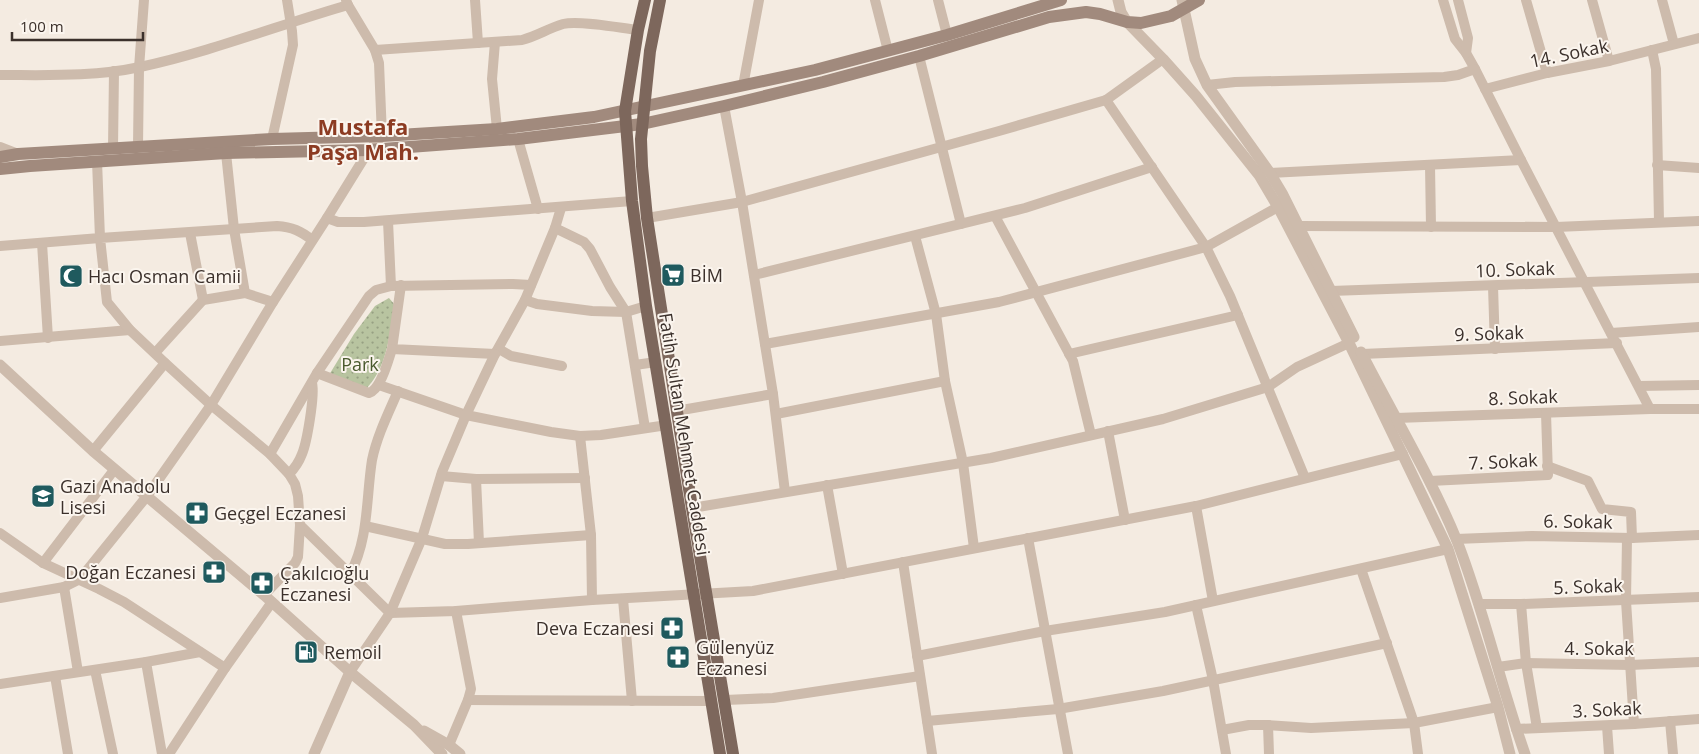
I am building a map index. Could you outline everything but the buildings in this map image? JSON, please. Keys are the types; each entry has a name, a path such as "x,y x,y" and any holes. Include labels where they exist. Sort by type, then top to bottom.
{"main road":[{"name":"Fatih Sultan Mehmet Caddesi","path":"645,0 638,30 625,111 632,201 646,306 699,594 711,701 720,754"},
{"path":"660,0 650,51 642,124 642,166 647,218 692,508 699,594 725,700 733,754"},
{"path":"0,156 138,146 272,139 382,136 497,129 594,117 743,86 888,52 1061,0"},
{"path":"0,169 226,153 369,150 518,139 642,124 724,106 919,56 1049,17 1074,12 1100,14 1141,24 1155,21 1183,5 1199,0"}],"street":[{"path":"138,146 139,68 144,0"},
{"path":"272,139 293,45 287,0"},
{"path":"475,0 478,43"},
{"path":"743,86 759,0"},
{"path":"875,0 888,52"},
{"path":"938,0 946,35"},
{"path":"1118,0 1121,12 1127,22 1163,58 1196,96 1259,175 1278,206 1348,343 1448,549 1498,707 1510,754"},
{"path":"1443,0 1455,39 1475,69 1520,160 1586,283 1650,409"},
{"path":"1458,0 1468,38 1466,53"},
{"path":"1526,0 1547,73"},
{"path":"1592,0 1609,61"},
{"path":"1662,0 1674,44"},
{"path":"0,75 62,76 139,68 202,51 347,3 374,50 379,63 382,136 369,150 312,240 212,405 147,496 80,579 64,587 0,598"},
{"path":"1183,5 1195,59 1207,85 1270,173 1300,226 1362,354 1430,481 1456,539 1479,604 1516,730 1525,754"},
{"path":"374,50 522,40 535,37 556,26 572,23 638,30"},
{"name":"14. Sokak","path":"1485,90 1547,73 1609,61 1699,38"},
{"path":"495,42 492,78 497,129"},
{"path":"1652,50 1656,69 1659,222"},
{"path":"919,56 961,224"},
{"path":"647,218 742,202 1106,100 1163,58"},
{"path":"1207,85 1235,82 1444,77 1458,75 1475,69"},
{"path":"113,148 114,71"},
{"path":"1106,100 1206,247 1238,315 1305,478"},
{"path":"724,106 742,202 773,394 785,492"},
{"path":"518,139 538,210"},
{"path":"0,147 18,154"},
{"path":"226,153 234,229 245,293"},
{"path":"1270,173 1520,160"},
{"path":"97,161 100,238 107,302 130,330 165,363 270,454 289,474 298,496 300,525 298,558 268,599 169,754"},
{"path":"1430,165 1431,226"},
{"path":"1657,165 1699,168"},
{"path":"754,276 1025,208 1152,167"},
{"path":"327,218 349,223 388,221 632,201"},
{"path":"765,344 999,302 1206,247 1278,206"},
{"path":"314,754 350,672 390,613 422,538 441,476 466,415 525,300 555,228 561,208"},
{"path":"995,216 1073,361 1090,435"},
{"path":"317,373 369,393 373,392 378,385 392,349 396,286 388,221"},
{"path":"1300,226 1556,227 1699,221"},
{"path":"0,246 277,226 289,227 302,232 312,240"},
{"path":"555,228 584,242 590,249 626,312 646,428"},
{"path":"190,233 203,300"},
{"path":"915,236 936,314 945,381 963,463 974,548"},
{"path":"42,243 48,338"},
{"name":"10. Sokak","path":"1332,291 1699,278"},
{"path":"270,454 317,373 369,296 376,290 396,286 531,285"},
{"path":"1493,286 1495,349"},
{"path":"155,353 203,300 245,293 273,302"},
{"path":"525,300 537,304 568,308 626,312 646,306"},
{"path":"1069,354 1238,315"},
{"path":"1611,333 1699,327"},
{"path":"0,341 130,330"},
{"path":"692,508 991,458 1163,419 1268,387 1297,367 1348,343"},
{"name":"9. Sokak","path":"1362,354 1617,343"},
{"path":"392,349 497,352 562,366"},
{"path":"635,364 656,362"},
{"path":"93,451 165,363"},
{"path":"0,366 114,470 268,599 350,672 446,750 460,754"},
{"path":"776,414 945,381"},
{"path":"289,474 300,460 305,447 313,394 312,383"},
{"path":"378,385 466,415 551,432 580,436 601,436 667,425"},
{"path":"1639,386 1699,385"},
{"path":"350,574 359,552 365,526 374,452 398,391"},
{"path":"676,411 773,394"},
{"name":"8. Sokak","path":"1396,418 1699,409"},
{"name":"7. Sokak","path":"1430,481 1548,475 1546,413"},
{"path":"1108,431 1125,520"},
{"path":"580,436 591,535 592,600"},
{"path":"300,525 390,613 456,611 592,600 753,591 1196,506 1403,454"},
{"path":"1547,466 1588,481 1602,509 1630,512 1626,601 1634,724"},
{"path":"43,563 114,470"},
{"path":"441,476 476,479 584,478"},
{"path":"476,479 479,543"},
{"path":"827,485 843,574"},
{"path":"1196,506 1213,601"},
{"path":"365,526 445,544 591,535"},
{"path":"0,533 43,563 80,579 124,602 225,668"},
{"name":"6. Sokak","path":"1456,539 1532,536 1630,538 1699,535"},
{"path":"1028,538 1058,709 1068,754"},
{"path":"917,656 1045,631 1165,612 1448,549"},
{"path":"903,562 932,754"},
{"path":"1361,569 1414,723 1418,754"},
{"path":"64,587 78,672"},
{"name":"5. Sokak","path":"1479,604 1626,601 1699,597"},
{"path":"623,599 632,701"},
{"path":"1522,604 1526,663 1538,728"},
{"path":"1196,605 1226,754"},
{"path":"446,750 471,689 456,611"},
{"path":"927,721 1058,709 1163,691 1387,643"},
{"path":"0,684 200,652"},
{"path":"146,662 162,754"},
{"name":"4. Sokak","path":"1498,667 1526,663 1630,665 1699,662"},
{"path":"95,670 113,754"},
{"path":"55,676 68,754"},
{"path":"725,700 773,698 920,676"},
{"path":"468,700 711,701"},
{"path":"1222,730 1249,725 1311,728 1414,723 1498,707"},
{"name":"3. Sokak","path":"1516,730 1699,719"},
{"path":"1670,721 1673,754"},
{"path":"1268,725 1269,754"},
{"path":"1607,726 1609,754"}],"green space":[{"name":"Park","path":"389,298 395,305 389,339 379,370 366,389 329,375 354,334 375,306"}],"place":[{"name":"BİM","path":"673,275"},
{"name":"Hacı Osman Camii","path":"71,276"},
{"name":"Gazi Anadolu Lisesi","path":"43,496"},
{"name":"Geçgel Eczanesi","path":"197,513"},
{"name":"Doğan Eczanesi","path":"214,572"},
{"name":"Çakılcıoğlu Eczanesi","path":"262,583"},
{"name":"Deva Eczanesi","path":"672,628"},
{"name":"Remoil","path":"306,652"},
{"name":"Gülenyüz Eczanesi","path":"678,657"}],"district":[{"name":"Mustafa Paşa Mah.","path":"363,138"}]}
